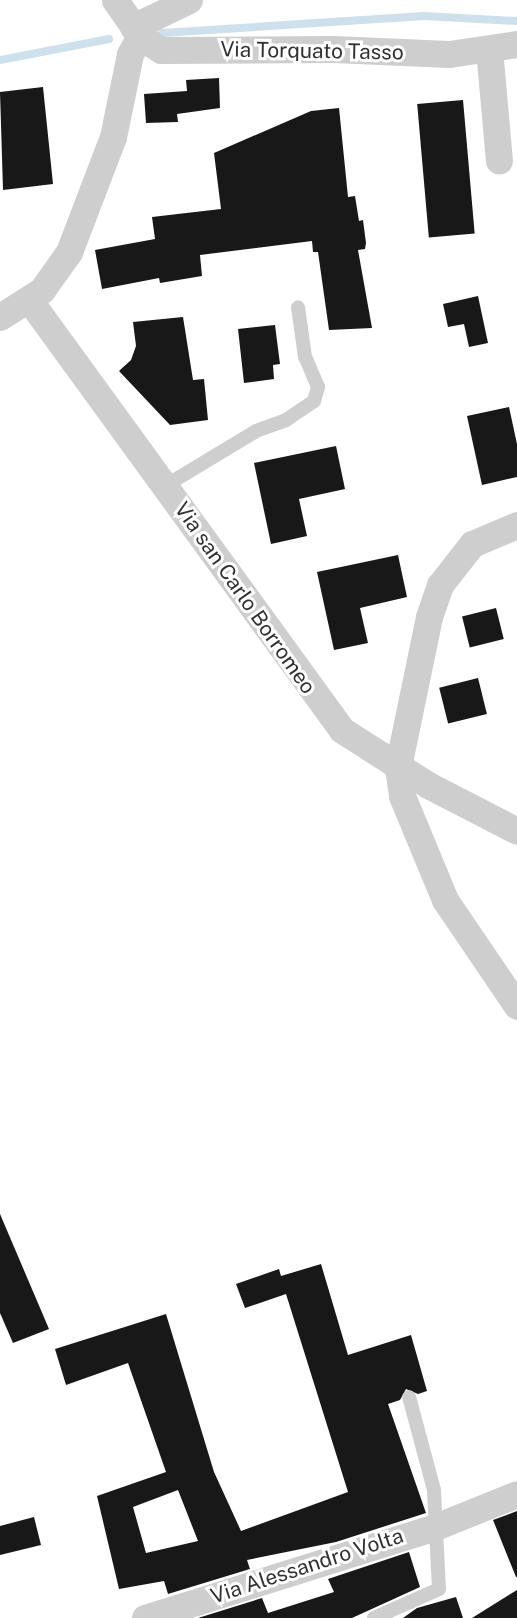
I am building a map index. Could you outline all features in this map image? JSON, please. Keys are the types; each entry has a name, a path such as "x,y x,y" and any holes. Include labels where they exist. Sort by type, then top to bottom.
{"street":[{"path":"115,0 136,31"},
{"path":"0,317 30,301 56,273 88,208 112,137 136,31 189,0"},
{"name":"Via Torquato Tasso","path":"136,31 161,50 333,49 449,54 517,44"},
{"path":"489,49 499,161"},
{"name":"Via san Carlo Borromeo","path":"30,301 326,711 353,739 398,767 517,831"},
{"path":"517,525 472,544 440,585 429,617 398,767 402,796 445,900 517,1006"},
{"name":"Via Alessandro Volta","path":"145,1618 435,1527 517,1494"}],"lane":[{"path":"165,486 256,430 286,420 314,401 318,387 305,357 298,307"},
{"path":"374,1618 439,1589 434,1490 410,1397"}],"building":[{"path":"219,78 220,108 177,114 178,122 146,123 144,94 187,91 186,80"},
{"path":"43,87 53,184 3,190 0,92"},
{"path":"463,100 475,233 429,237 417,104"},
{"path":"339,108 348,197 355,196 359,221 363,220 365,249 358,250 372,328 329,330 318,252 313,252 312,241 200,255 202,276 160,283 159,278 102,289 95,250 155,239 152,217 221,209 214,153 311,111"},
{"path":"478,296 488,343 469,347 464,324 448,327 443,304"},
{"path":"183,317 193,380 204,379 208,420 170,425 119,371 131,360 136,346 133,322"},
{"path":"275,325 280,364 273,365 274,379 244,383 238,329"},
{"path":"509,407 517,444 517,477 482,485 467,416"},
{"path":"336,446 345,489 299,499 307,536 271,544 254,463"},
{"path":"398,555 407,597 360,608 368,643 334,650 317,572"},
{"path":"496,608 504,639 470,648 462,616"},
{"path":"478,678 487,714 448,724 439,688"},
{"path":"0,1214 49,1329 13,1343 0,1313"},
{"path":"321,1264 348,1355 411,1335 427,1391 418,1394 406,1389 400,1400 388,1404 426,1513 336,1542 247,1560 250,1569 168,1594 164,1581 119,1589 97,1496 166,1472 128,1363 66,1385 55,1349 166,1314 214,1472 241,1531 348,1492 286,1294 245,1308 236,1284 279,1269 281,1276","holes":["178,1490 198,1541 146,1553 133,1507"]},
{"path":"517,1511 517,1577 516,1577 493,1520"},
{"path":"34,1517 41,1545 0,1555 0,1526"},
{"path":"409,1552 420,1587 352,1618 198,1618 262,1598 268,1613 334,1592 328,1579"},
{"path":"517,1590 517,1618 472,1618"},
{"path":"456,1597 463,1618 403,1618 417,1608"}],"waterway":[{"path":"162,33 424,16 517,21"},
{"path":"0,60 109,39"}]}
